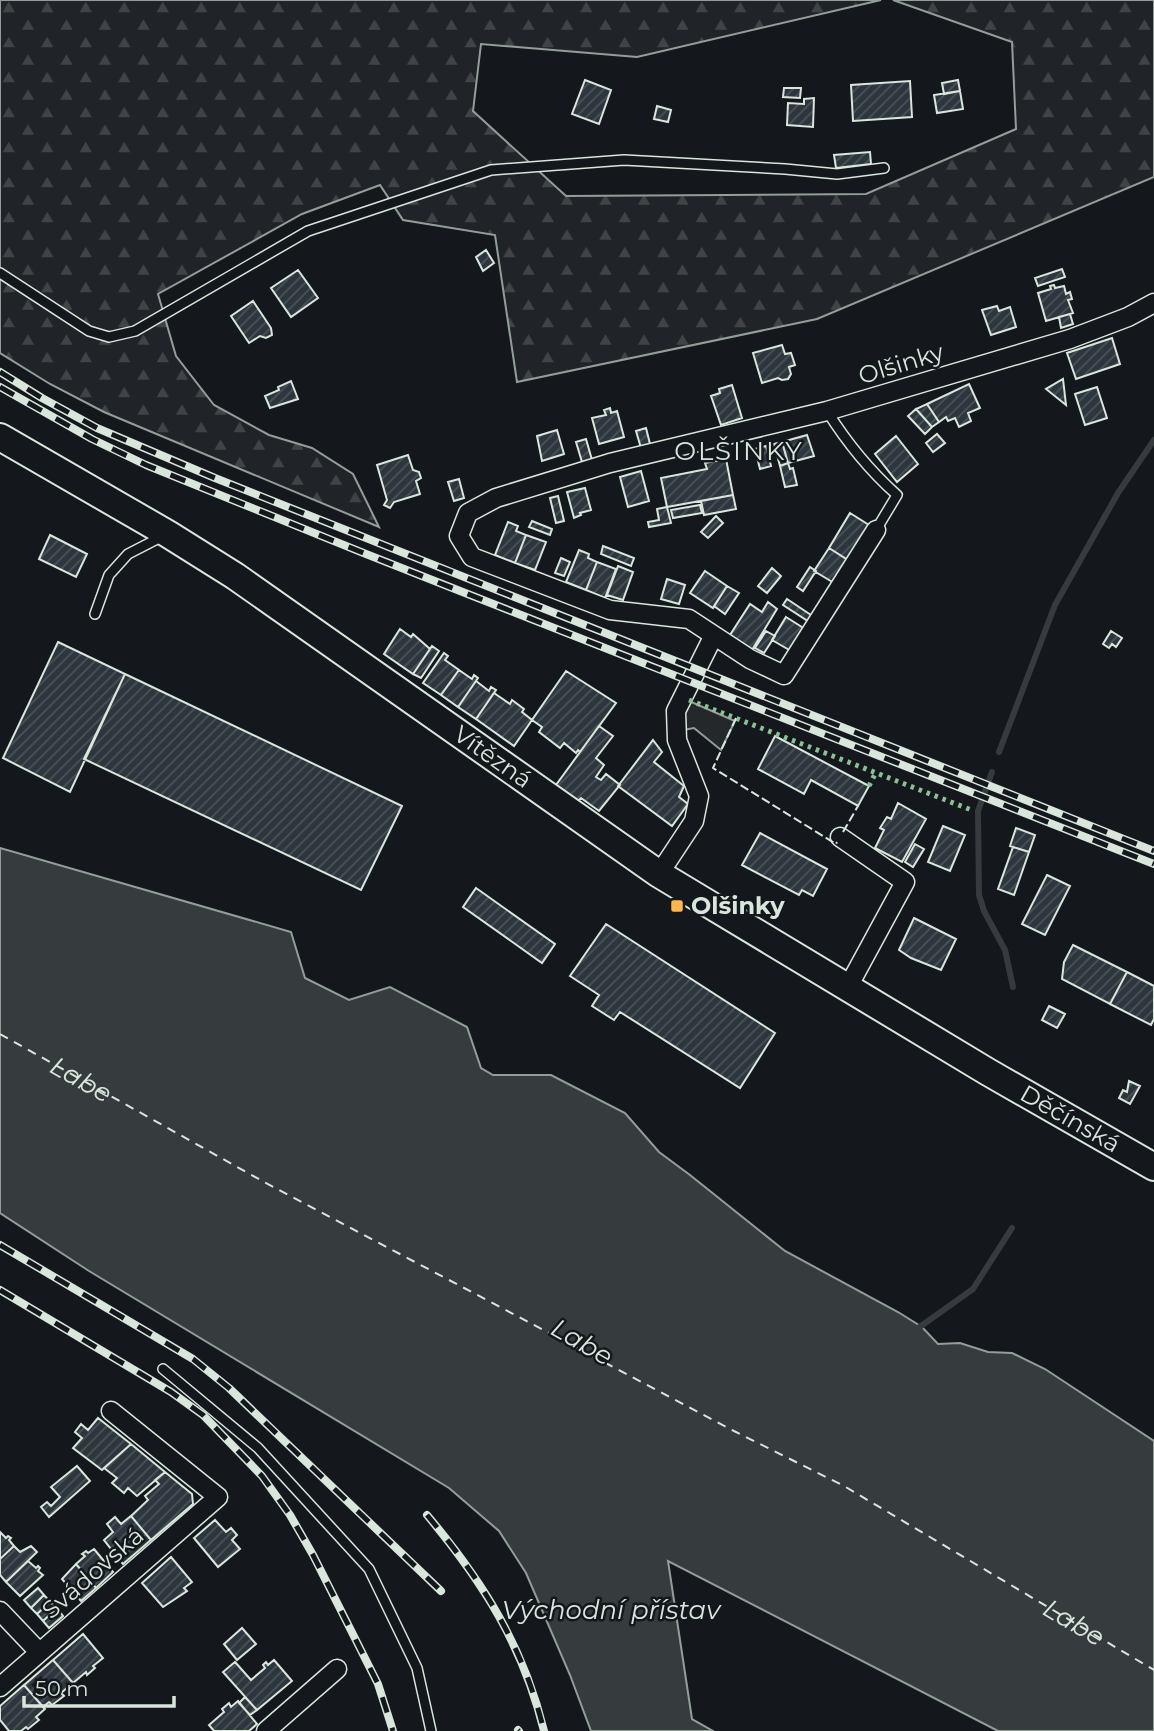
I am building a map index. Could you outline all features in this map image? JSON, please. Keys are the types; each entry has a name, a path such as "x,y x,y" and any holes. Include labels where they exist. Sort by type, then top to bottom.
{"main road":[{"name":"Vítězná","path":"0,437 235,576 659,874 988,1072"},
{"name":"Děčínská","path":"988,1072 1154,1167"}],"street":[{"name":"Olšinky","path":"876,530 784,675 750,659 689,619 610,611 472,557 459,536 468,513 496,498 610,463 827,411 1070,339 1128,317 1154,303"},
{"path":"659,874 694,821 699,796 677,740 676,711 713,637"},
{"path":"840,837 905,882 848,987"},
{"name":"Svádovská","path":"0,1687 218,1497 111,1411"},
{"path":"0,1611 39,1652"},
{"path":"267,1731 337,1669"}],"lane":[{"path":"0,272 89,331 109,337 135,331 308,230 491,170 624,160 837,174 884,168"},
{"path":"827,411 848,444 874,475 897,495 876,530"},
{"path":"95,614 109,575 128,554 168,534"},
{"path":"163,1370 258,1448 369,1569 417,1668 431,1731"}],"green space":[{"path":"0,0 881,0 637,57 481,44 473,111 566,196 866,194 1016,129 1012,42 893,0 1154,0 1154,177 817,319 517,382 495,235 403,220 380,185 302,214 158,294 176,356 214,405 269,435 312,448 353,474 379,527 104,412 50,384 0,353"}],"shaded area":[{"path":"689,701 735,721 721,750 694,728 683,730 683,716"}],"water":[{"path":"0,848 291,932 305,978 349,1000 390,987 467,1027 481,1068 493,1075 551,1075 625,1113 659,1152 785,1251 898,1312 922,1327 938,1344 960,1343 988,1352 1012,1353 1045,1369 1154,1441 1154,1731 998,1731 668,1561 692,1719 713,1731 591,1731 526,1573 499,1531 449,1488 89,1271 0,1213"}],"building":[{"path":"585,80 611,90 599,124 572,114"},
{"path":"958,80 960,91 944,94 942,83"},
{"path":"910,81 912,117 853,121 851,85"},
{"path":"784,88 801,88 800,98 783,97"},
{"path":"960,91 963,109 937,113 934,95"},
{"path":"814,98 813,127 787,125 788,103 804,104 804,99"},
{"path":"657,106 671,110 668,122 654,119"},
{"path":"870,152 871,164 836,168 834,155"},
{"path":"486,250 494,263 483,271 476,257"},
{"path":"1062,269 1065,277 1038,286 1035,278"},
{"path":"298,270 318,298 291,317 271,288"},
{"path":"1054,285 1055,288 1064,286 1066,294 1070,292 1072,299 1068,300 1073,313 1046,321 1038,293 1051,289 1050,286"},
{"path":"253,301 271,328 272,335 266,338 260,336 249,343 231,316"},
{"path":"997,306 999,311 1010,307 1016,327 991,335 982,310"},
{"path":"1070,314 1073,324 1061,328 1059,317"},
{"path":"1112,338 1120,364 1076,379 1067,353"},
{"path":"782,345 785,354 791,353 795,365 789,367 791,374 788,379 778,378 762,383 753,353"},
{"path":"1063,379 1066,405 1046,389"},
{"path":"291,381 298,399 270,408 265,396"},
{"path":"969,384 980,408 968,413 971,421 959,427 955,418 948,421 946,417 939,422 927,404"},
{"path":"732,385 742,418 721,425 711,396 720,393 719,389"},
{"path":"1097,387 1107,418 1085,425 1075,394"},
{"path":"927,404 939,422 932,427 916,409"},
{"path":"610,408 611,413 617,411 624,437 599,444 592,418 606,415 604,410"},
{"path":"916,409 932,427 925,434 908,416"},
{"path":"646,428 650,444 641,448 636,431"},
{"path":"557,430 564,454 542,461 537,436"},
{"path":"937,434 945,443 933,452 926,443"},
{"path":"807,435 814,456 788,463 782,442"},
{"path":"896,436 918,464 897,482 875,454"},
{"path":"586,439 592,460 582,462 576,442"},
{"path":"782,442 788,463 780,466 774,444"},
{"path":"766,446 771,466 760,469 755,449"},
{"path":"408,455 413,470 419,472 421,478 416,481 420,494 394,502 390,508 384,505 387,500 377,465"},
{"path":"726,459 733,495 667,507 661,478 707,469 705,463"},
{"path":"788,463 790,469 793,468 797,485 785,487 780,466"},
{"path":"641,471 649,501 628,507 620,477"},
{"path":"459,479 464,498 454,501 448,482"},
{"path":"585,488 591,510 574,518 567,492"},
{"path":"733,495 736,509 704,515 701,501"},
{"path":"558,496 564,521 556,523 550,498"},
{"path":"700,505 702,513 673,518 671,510"},
{"path":"667,507 671,523 649,527 648,522 659,520 657,509"},
{"path":"850,513 869,525 848,560 829,548"},
{"path":"716,516 723,523 708,538 701,532"},
{"path":"532,521 552,529 550,535 529,527"},
{"path":"508,522 518,526 516,531 526,535 515,563 495,555"},
{"path":"50,535 87,554 76,577 39,559"},
{"path":"526,535 546,542 535,570 515,563"},
{"path":"603,546 634,558 631,566 601,554"},
{"path":"829,548 848,560 834,583 814,571"},
{"path":"579,550 589,554 588,558 597,562 586,590 566,582"},
{"path":"561,558 570,562 564,576 555,573"},
{"path":"597,562 616,569 605,598 586,590"},
{"path":"618,566 633,572 623,600 607,595"},
{"path":"810,567 816,571 803,591 797,587"},
{"path":"772,568 781,576 767,593 758,586"},
{"path":"705,571 727,586 713,608 690,593"},
{"path":"667,579 685,585 679,604 661,599"},
{"path":"727,586 739,593 725,614 714,606"},
{"path":"787,599 817,619 814,625 783,605"},
{"path":"768,602 777,609 752,650 730,635 750,604 762,612"},
{"path":"786,617 805,629 791,651 772,640"},
{"path":"400,629 411,637 413,634 430,649 413,674 384,654"},
{"path":"766,631 775,636 764,653 755,648"},
{"path":"1111,631 1122,638 1116,647 1112,644 1109,648 1103,644"},
{"path":"58,642 125,674 70,792 3,758"},
{"path":"432,646 439,651 421,678 413,674"},
{"path":"444,653 448,656 445,660 459,670 441,695 423,683"},
{"path":"459,670 472,679 474,675 478,678 458,707 441,695"},
{"path":"566,671 616,703 580,752 578,750 576,753 564,743 560,748 539,732 542,727 532,720"},
{"path":"125,674 402,806 361,890 84,759"},
{"path":"476,681 489,691 491,687 496,690 476,719 458,707"},
{"path":"494,693 510,704 512,700 524,709 522,712 532,720 514,746 476,719"},
{"path":"599,726 613,736 596,758 604,765 596,777 601,780 606,774 620,785 599,811 581,798 578,801 556,785"},
{"path":"775,736 869,786 858,806 811,780 804,794 758,769"},
{"path":"653,740 662,752 654,762 684,786 679,797 688,804 672,826 618,786"},
{"path":"898,803 926,819 902,862 875,848 884,830 880,828 887,817 891,819"},
{"path":"943,826 965,835 950,871 928,862"},
{"path":"1016,828 1035,835 1029,852 1010,846"},
{"path":"760,833 827,869 813,896 802,890 799,895 742,865"},
{"path":"915,844 924,849 913,867 905,862"},
{"path":"1013,847 1029,852 1014,895 998,889"},
{"path":"1047,875 1070,886 1045,935 1022,924"},
{"path":"476,888 555,944 542,963 463,907"},
{"path":"914,918 956,939 941,970 899,950"},
{"path":"606,924 775,1033 740,1088 620,1012 614,1020 592,1006 599,995 570,976"},
{"path":"1073,945 1127,972 1110,1004 1062,979 1064,962"},
{"path":"1127,972 1154,986 1154,1019 1151,1025 1110,1004"},
{"path":"1049,1006 1065,1014 1057,1028 1042,1020"},
{"path":"1129,1081 1140,1086 1130,1104 1119,1098 1123,1090 1127,1092"},
{"path":"98,1418 131,1444 102,1470 73,1448 82,1438 75,1432 81,1424 88,1430"},
{"path":"131,1444 165,1472 137,1496 128,1488 124,1493 112,1483 117,1478 104,1468"},
{"path":"77,1466 90,1481 49,1517 41,1507 47,1502 51,1506 60,1497 51,1487"},
{"path":"165,1472 192,1494 193,1504 151,1540 131,1516 148,1500 145,1496 159,1484 155,1480"},
{"path":"131,1516 151,1540 123,1564 104,1540 113,1532 107,1524 115,1517 121,1524"},
{"path":"215,1520 226,1532 231,1528 237,1535 232,1540 240,1549 218,1567 194,1538"},
{"path":"0,1532 6,1538 11,1538 9,1540 14,1546 0,1559"},
{"path":"14,1546 20,1552 31,1546 37,1552 6,1582 0,1575 0,1559"},
{"path":"94,1549 113,1572 96,1588 76,1564 85,1556 82,1554"},
{"path":"171,1557 192,1582 184,1588 187,1591 163,1607 142,1583"},
{"path":"28,1561 36,1568 38,1566 38,1571 43,1575 20,1596 6,1582"},
{"path":"76,1564 96,1588 81,1601 62,1579"},
{"path":"38,1588 44,1595 31,1608 24,1600"},
{"path":"44,1595 50,1602 37,1614 31,1608"},
{"path":"50,1602 57,1608 43,1621 37,1614"},
{"path":"57,1608 63,1616 49,1628 43,1621"},
{"path":"242,1628 256,1644 237,1660 224,1644"},
{"path":"83,1634 103,1658 87,1675 86,1672 73,1683 53,1660"},
{"path":"53,1660 73,1683 61,1693 64,1696 52,1705 49,1702 43,1707 24,1685"},
{"path":"274,1660 292,1681 257,1710 223,1672 235,1662 251,1680 265,1668 263,1665 266,1662 268,1665"},
{"path":"24,1685 45,1709 36,1717 39,1720 28,1729 26,1727 21,1731 9,1731 0,1720 0,1706"},
{"path":"245,1697 257,1710 250,1715 239,1703"},
{"path":"238,1701 257,1724 249,1731 214,1731 209,1725 224,1712 222,1709 229,1703 231,1707"}],"waterway":[{"path":"999,752 1055,605 1118,493 1154,440"},
{"path":"992,772 978,811 979,895 984,911 1005,950 1013,987"},
{"path":"914,1331 973,1289 1012,1228"}],"ferry route":[{"path":"0,1034 264,1182 734,1431 844,1486 1154,1670"}],"railway":[{"path":"0,372 97,428 215,478 1154,851"},
{"path":"0,387 92,439 146,465 1154,864"},
{"path":"0,1245 193,1359 229,1388 441,1591"},
{"path":"0,1290 171,1392 203,1415 262,1476 290,1515 313,1555 378,1684 393,1731"},
{"path":"427,1515 466,1565 499,1616 525,1670 544,1731"}],"hedge":[{"path":"689,700 974,811"},
{"path":"869,786 876,772"}],"fence":[{"path":"736,718 713,768 836,844 837,842"},
{"path":"843,832 858,806"}],"place":[{"name":"Olšinky","path":"677,906"}],"district":[{"name":"OLŠINKY","path":"739,451"}],"water label":[{"name":"Labe","path":"81,1080"},
{"name":"Labe","path":"582,1342"},
{"name":"Východní přístav","path":"611,1610"},
{"name":"Labe","path":"1074,1623"}]}
